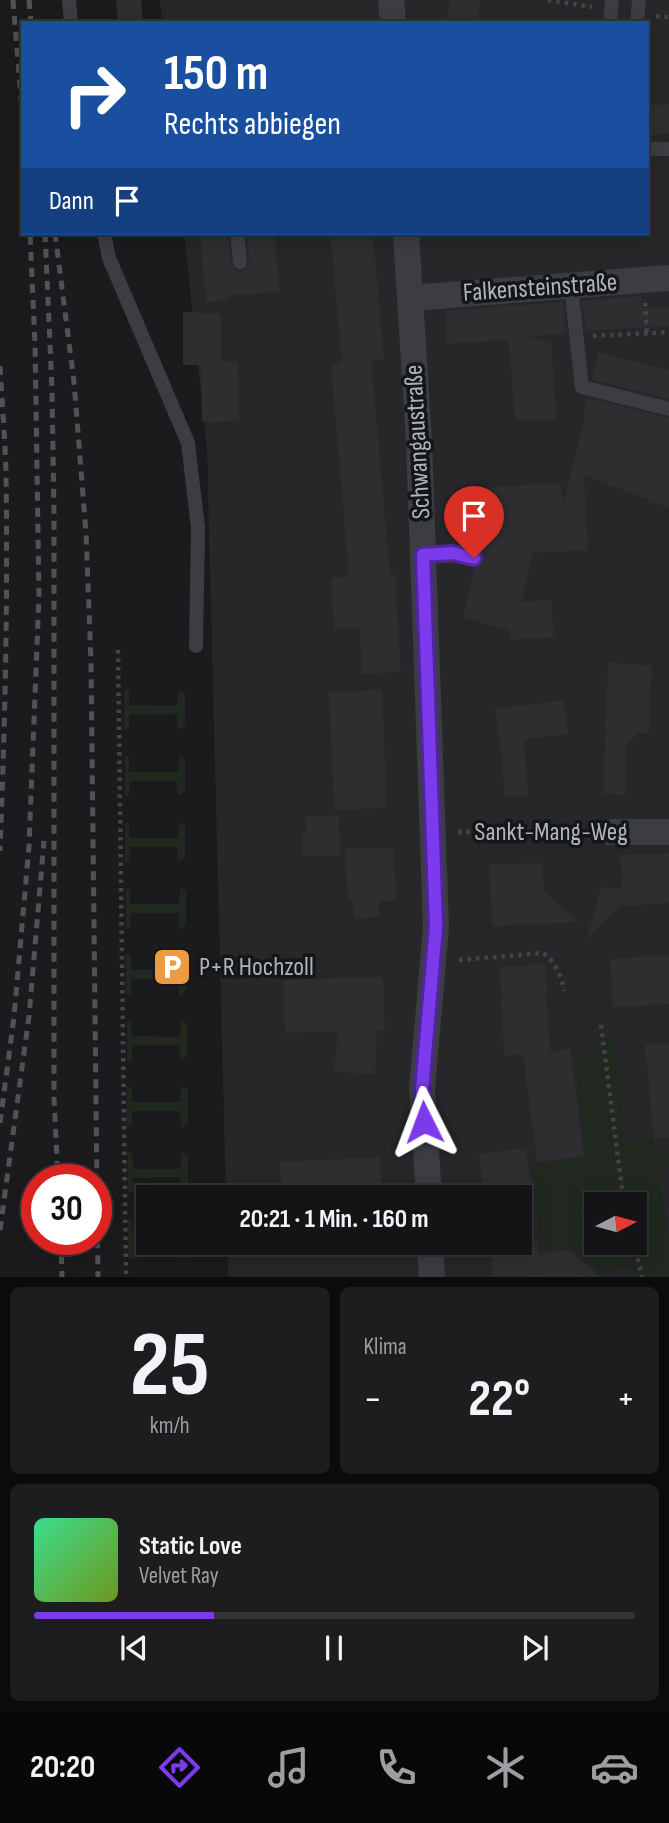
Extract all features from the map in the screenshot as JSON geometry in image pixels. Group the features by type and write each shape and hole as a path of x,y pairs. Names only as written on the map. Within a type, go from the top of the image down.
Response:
{"street":[{"path":"391,0 393,21"},
{"name":"Schwangaustraße","path":"406,235 419,441 436,927 422,1089 428,1185"},
{"name":"Falkensteinstraße","path":"411,298 669,278"},
{"name":"Sankt-Mang-Weg","path":"610,832 669,832"},
{"path":"431,1255 432,1277"}],"lane":[{"path":"69,0 71,21"},
{"path":"610,21 612,0"},
{"path":"637,21 639,0"},
{"path":"649,149 669,149"},
{"path":"104,235 109,258 188,443 198,528 196,646"},
{"path":"237,235 240,262"},
{"path":"571,286 582,387 669,410"},
{"path":"423,555 452,553 474,558"}],"path":[{"path":"577,337 669,332"},
{"path":"118,650 126,1275 133,1272"},
{"path":"118,676 128,675"},
{"path":"119,743 128,743"},
{"path":"120,808 129,808"},
{"name":"Sankt-Mang-Weg","path":"432,833 600,828 610,832"},
{"path":"121,875 130,875"},
{"path":"121,941 130,941"},
{"path":"434,962 543,953 550,957 564,991"},
{"path":"122,1007 131,1007"},
{"path":"601,1025 622,1192"},
{"path":"123,1073 131,1073"},
{"path":"124,1139 131,1139"},
{"path":"125,1204 132,1205"},
{"path":"637,1255 642,1277"}],"shaded area":[{"path":"160,0 669,0 669,1277 228,1277 227,1255 532,1255 532,1185 226,1185 207,450 184,235 649,235 649,21 162,21"},
{"path":"124,689 129,690 129,705 177,706 178,689 185,693 185,725 178,730 177,714 129,715 129,729 124,730"},
{"path":"125,755 129,757 129,772 178,772 179,756 185,759 185,792 178,796 177,781 130,781 129,796 125,796"},
{"path":"125,822 129,823 129,838 178,838 179,822 185,825 185,858 178,863 177,847 130,847 129,862 125,862"},
{"path":"126,888 130,889 130,904 179,904 180,888 186,891 186,924 179,929 178,913 131,913 130,928 126,929"},
{"path":"126,954 131,955 131,970 179,970 180,954 186,958 186,990 179,995 179,979 131,979 131,994 126,995"},
{"path":"127,1020 131,1021 132,1036 180,1037 181,1020 187,1024 187,1056 180,1061 179,1045 132,1045 132,1060 127,1061"},
{"path":"614,1035 626,1140 653,1138 656,1154 669,1153 669,1166 659,1168 669,1245 669,1277 634,1277 632,1268 600,1272 570,1248 542,1251 531,1165 586,1159 575,1063"},
{"path":"127,1086 132,1087 132,1102 180,1102 181,1086 188,1089 188,1122 181,1127 180,1111 132,1111 132,1126 127,1127"},
{"path":"128,1152 132,1153 133,1169 181,1169 181,1152 188,1156 188,1185 180,1185 180,1177 133,1178 133,1192 128,1193"},
{"path":"128,1218 133,1220 136,1244 133,1244 133,1258 128,1259"}],"building":[{"path":"116,0 141,0 143,21 118,21"},
{"path":"450,0 481,0 477,21 445,21"},
{"path":"669,104 669,133 649,135 649,106"},
{"path":"200,235 228,235 231,264 240,272 249,265 247,235 275,235 279,292 230,295 230,300 206,302"},
{"path":"330,235 373,235 384,360 371,361 390,575 395,574 401,672 362,674 360,628 334,629 331,578 349,577 331,364 342,363"},
{"path":"641,296 642,308 669,307 669,326 586,331 582,301"},
{"path":"563,302 566,333 529,337 551,342 557,419 515,421 509,340 447,344 445,311"},
{"path":"183,312 221,314 221,362 238,363 239,421 202,422 201,365 183,365"},
{"path":"598,353 669,370 669,399 592,380"},
{"path":"587,398 669,418 669,508 584,475 588,550 532,553 522,602 551,600 554,637 511,640 510,630 463,618 475,567 481,565 483,559 481,551 476,549 474,488 561,483 563,506 585,417"},
{"path":"608,662 652,666 649,733 637,733 627,744 625,795 603,794"},
{"path":"382,690 387,808 334,810 329,692"},
{"path":"564,700 568,734 524,739 528,795 505,797 495,709"},
{"path":"339,816 340,855 302,856 302,835 306,831 306,817"},
{"path":"394,848 396,901 379,901 379,917 354,918 353,901 348,901 345,849"},
{"path":"669,853 669,903 623,906 623,902 587,939 601,887 622,889 620,855"},
{"path":"542,863 544,891 579,922 492,926 489,865"},
{"path":"669,955 669,1004 613,1007 610,959"},
{"path":"545,964 550,1052 570,1048 584,1156 537,1162 523,1054 504,1056 500,967"},
{"path":"383,977 385,1030 377,1030 375,1075 334,1071 338,1031 285,1033 283,980"},
{"path":"669,1043 669,1138 654,1139 645,1045"},
{"path":"526,1148 531,1185 483,1185 479,1154"},
{"path":"380,1157 381,1185 281,1185 280,1162"},
{"path":"532,1242 538,1242 539,1255 568,1250 601,1277 493,1277 490,1255 532,1255"}],"railway":[{"path":"13,0 21,98"},
{"path":"29,0 31,21"},
{"path":"0,1123 14,1017 29,846 39,595 35,344 30,235"},
{"path":"45,235 54,514 54,1097 57,1164"},
{"path":"55,235 74,382 86,533 91,661 98,1277"},
{"path":"0,366 6,473 7,568 0,851"},
{"path":"0,1230 29,1016 44,841"},
{"path":"61,1255 62,1277"}],"place":[{"name":"P+R Hochzoll","path":"172,967"}],"route":[{"path":"424,1122 422,1089 436,927 423,555 452,553 474,558"}]}
